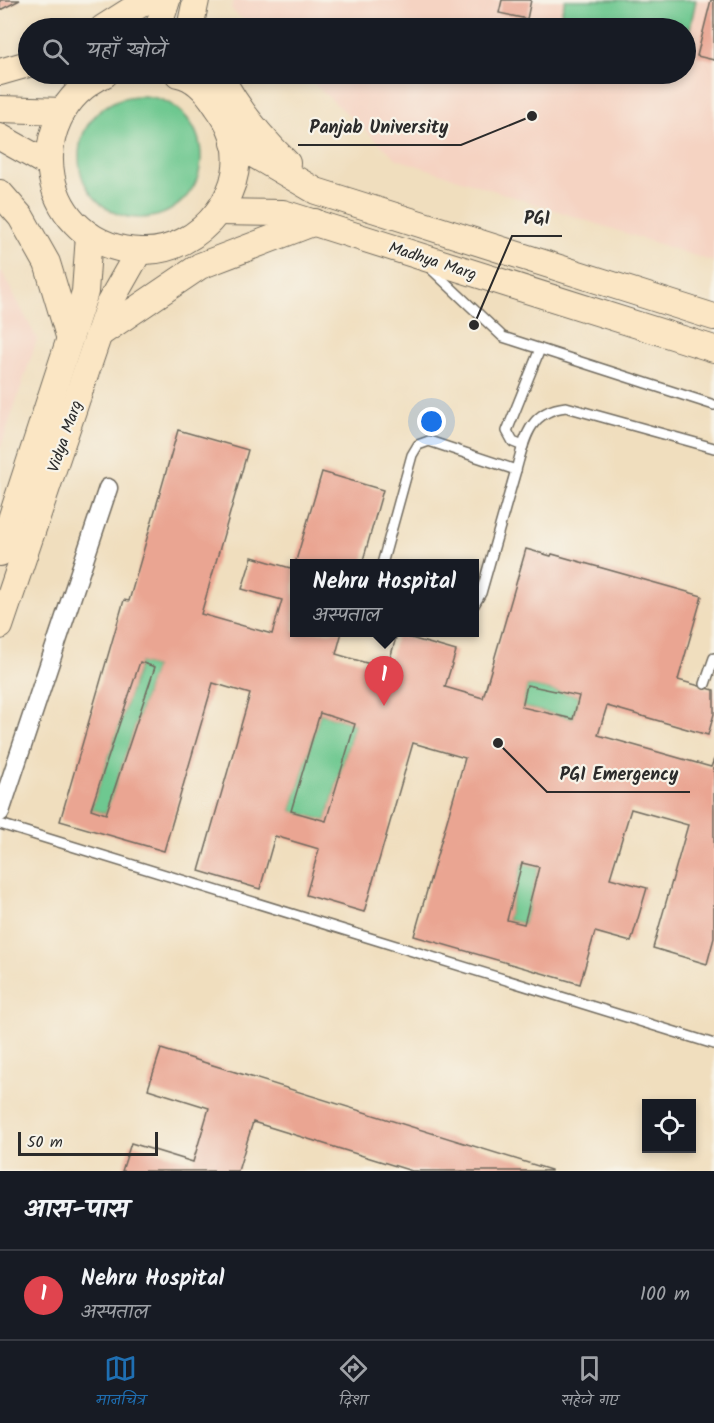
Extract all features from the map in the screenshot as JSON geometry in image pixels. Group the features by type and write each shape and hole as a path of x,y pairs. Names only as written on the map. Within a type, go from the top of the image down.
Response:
{"main road":[{"path":"119,18 147,0"},
{"path":"161,18 167,0"},
{"path":"0,72 18,67"},
{"path":"87,84 63,111 55,126 50,165 60,202 76,225 89,235 108,245 140,251 179,243 194,236 218,212 229,191 235,165 231,128 209,93 198,84"},
{"path":"224,84 265,142 316,191"},
{"path":"0,109 63,111"},
{"path":"0,138 50,165"},
{"name":"Madhya Marg","path":"234,143 316,191 714,317"},
{"path":"0,193 21,217 47,263 69,336"},
{"name":"Madhya Marg","path":"218,212 283,213 714,349"},
{"path":"98,335 200,266 315,222"},
{"name":"Vidya Marg","path":"0,553 85,292 89,235"},
{"name":"Vidya Marg","path":"0,626 109,304 140,251"}],"street":[{"path":"0,812 108,488"}],"lane":[{"path":"415,255 503,337 714,405"},
{"path":"523,446 513,442 507,431 540,349"},
{"path":"479,598 529,428 551,409 566,407 714,448"},
{"path":"383,559 412,455 418,445 429,441 516,470"},
{"path":"705,684 714,658"},
{"path":"0,824 714,1044"}],"shaded area":[{"path":"234,0 714,0 714,262 397,159 314,84 696,84 696,18 241,18 231,9"},
{"path":"0,268 37,339 0,450"}],"green space":[{"path":"565,0 696,0 692,18 576,18 561,14"},
{"path":"140,96 163,100 183,114 197,134 201,157 197,180 183,200 163,214 140,218 117,214 97,200 83,180 79,157 83,134 97,114 117,100"},
{"path":"140,662 155,667 106,814 91,809"},
{"path":"527,685 579,696 573,719 522,707"},
{"path":"320,713 355,724 326,821 291,811"},
{"path":"522,863 539,867 524,924 507,920"}],"building":[{"path":"0,0 20,0 0,10"},
{"path":"502,0 531,0 527,18 499,13"},
{"path":"711,0 714,0 714,60 697,56"},
{"path":"178,430 248,450 201,614 272,634 282,600 242,589 252,557 290,568 290,637 341,637 336,654 387,669 396,637 407,637 456,651 445,687 483,698 526,549 551,556 552,554 702,596 678,680 714,690 714,714 708,735 607,706 598,735 711,767 714,759 714,938 707,964 653,948 688,825 631,809 610,878 647,888 631,942 595,932 580,984 414,936 465,758 413,743 364,912 306,895 319,849 275,836 260,889 199,871 250,694 213,683 164,851 60,821 124,600 129,601","holes":["140,662 155,667 106,814 91,809","527,685 579,696 573,719 522,707","320,713 355,724 326,821 291,811","522,863 539,867 524,924 507,920"]},
{"path":"322,472 383,490 363,559 296,559"},
{"path":"161,1049 551,1171 412,1171 253,1122 238,1171 122,1171 131,1143 193,1162 209,1108 148,1089"}],"place":[{"name":"Panjab University","path":"532,116"},
{"name":"PGI","path":"474,325"},
{"name":"Nehru Hospital","path":"384,706"},
{"name":"PGI Emergency","path":"498,743"}]}
